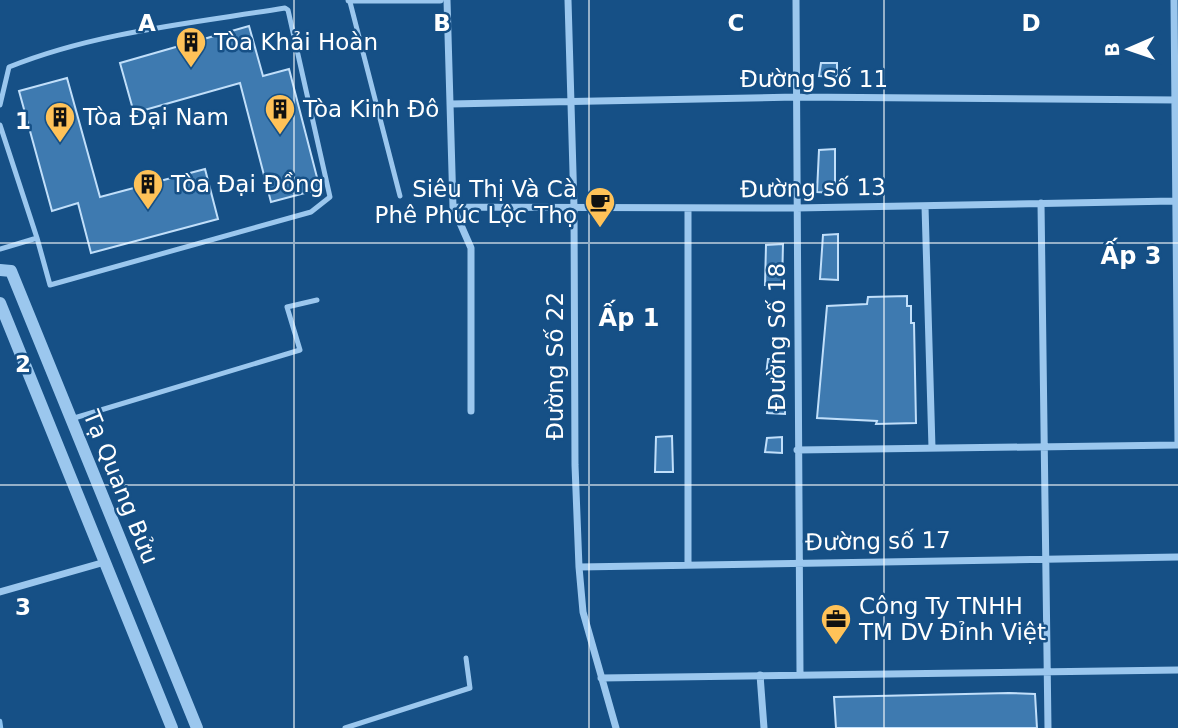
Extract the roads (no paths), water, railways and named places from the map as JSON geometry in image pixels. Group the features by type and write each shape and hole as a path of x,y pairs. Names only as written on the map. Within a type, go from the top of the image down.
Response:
{"street":[{"path":"350,1 440,0"},
{"path":"447,0 453,207 471,248 471,411"},
{"name":"Đường Số 22","path":"568,0 579,566 583,612 616,728"},
{"name":"Đường Số 18","path":"796,0 800,673"},
{"path":"797,450 1178,445 1174,0"},
{"name":"Đường Số 11","path":"451,104 796,97 1176,100"},
{"name":"Đường số 13","path":"453,207 796,208 1174,201"},
{"path":"1041,204 1048,728"},
{"path":"925,206 932,448"},
{"path":"688,208 688,563"},
{"name":"Tạ Quang Bửu","path":"0,270 11,271 197,728"},
{"name":"Tạ Quang Bửu","path":"0,303 172,728"},
{"name":"Đường số 17","path":"579,566 1178,557"},
{"path":"0,592 105,562"},
{"path":"132,630 153,621"},
{"path":"601,678 800,673 1178,670"},
{"path":"760,675 764,728"}],"lane":[{"path":"350,1 400,196"},
{"path":"0,105 9,67 27,59 105,37 288,10 330,197 326,204 311,212 50,285 0,125"},
{"path":"0,249 37,238"},
{"path":"71,419 300,350 287,307 317,300"},
{"path":"345,728 470,688 466,658"}],"waterway":[{"path":"0,721 1,728"}],"place":[{"name":"Tòa Khải Hoàn","path":"191,69"},
{"name":"Tòa Kinh Đô","path":"280,136"},
{"name":"Tòa Đại Nam","path":"60,144"},
{"name":"Tòa Đại Đồng","path":"148,211"},
{"name":"Siêu Thị Và Cà Phê Phúc Lộc Thọ","path":"600,229"},
{"name":"Công Ty TNHH TM DV Đỉnh Việt","path":"836,646"}],"district":[{"name":"Ấp 3","path":"1131,256"},
{"name":"Ấp 1","path":"629,318"}]}
